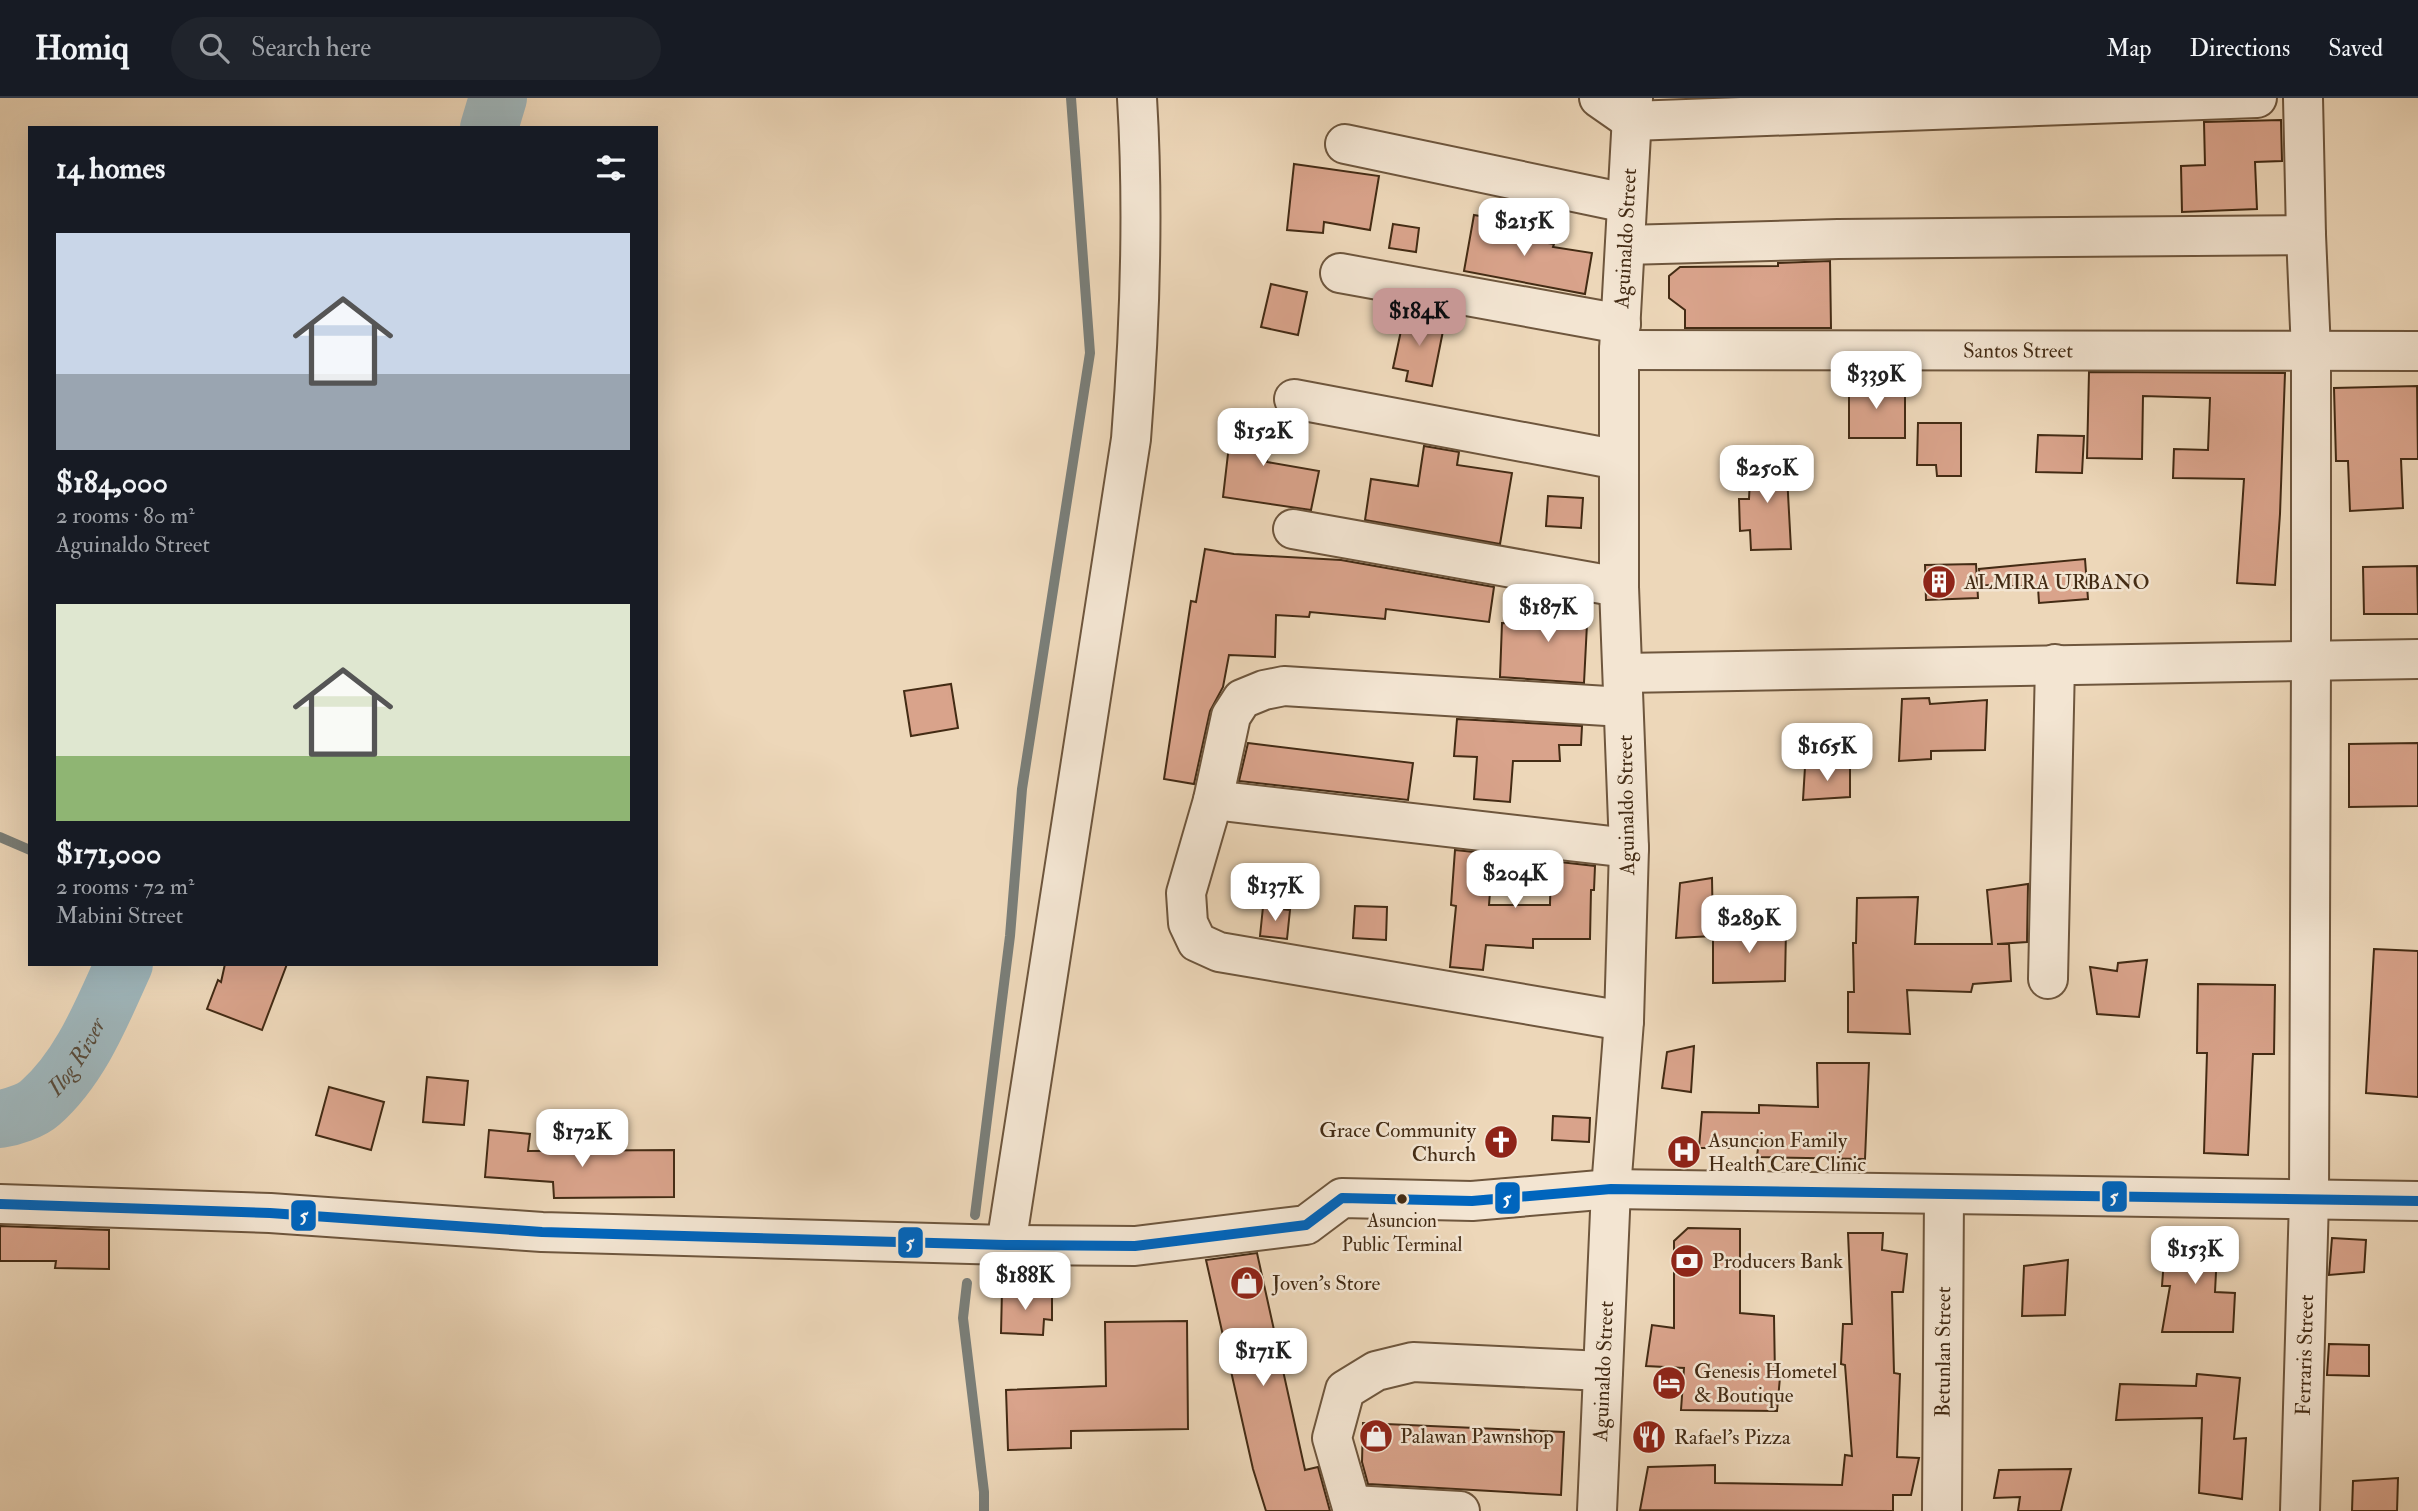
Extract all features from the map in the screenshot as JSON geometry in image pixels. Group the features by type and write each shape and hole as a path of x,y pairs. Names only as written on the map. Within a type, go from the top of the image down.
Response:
{"street":[{"path":"1006,1245 1131,439 1139,334 1137,98"},
{"path":"1599,98 1632,109 2258,98"},
{"name":"Ferraris Street","path":"2300,1511 2309,1200 2311,659 2311,351 2303,98"},
{"name":"Aguinaldo Street","path":"1597,1511 1611,1188 1624,1021 1629,848 1619,587 1619,460 1620,337 1632,109"},
{"path":"1345,144 1626,203"},
{"path":"1625,245 1943,237 2306,234"},
{"name":"Santos Street","path":"1340,273 1620,337 2418,351"},
{"path":"1294,399 1619,460"},
{"path":"1293,529 1619,587"},
{"path":"1624,1021 1231,955 1197,942 1188,923 1186,893 1213,800 1231,716 1242,699 1264,690 1284,687 1623,690 2055,664 2418,659"},
{"path":"2049,979 2055,664"},
{"path":"1213,800 1629,848"},
{"path":"0,1204 270,1213 542,1232 1135,1246 1306,1225 1342,1198 1472,1201 1611,1188 2418,1201"},
{"name":"Betunlan Street","path":"1942,1511 1944,1194"},
{"path":"1460,1511 1352,1508 1332,1438 1345,1390 1376,1371 1413,1362 1603,1371"}],"building":[{"path":"2281,120 2282,161 2255,162 2257,209 2182,212 2181,166 2205,165 2204,122"},
{"path":"1294,164 1379,176 1370,230 1324,222 1323,233 1287,230"},
{"path":"1474,215 1515,222 1512,237 1592,253 1585,294 1464,271"},
{"path":"1393,224 1419,228 1416,252 1389,248"},
{"path":"1830,261 1831,328 1685,328 1685,310 1669,298 1669,276 1680,267 1778,266 1778,263"},
{"path":"1271,284 1307,292 1298,335 1261,327"},
{"path":"1405,312 1445,321 1432,386 1406,381 1408,371 1393,368"},
{"path":"2089,372 2285,373 2275,585 2237,583 2244,479 2173,478 2174,449 2208,450 2210,398 2143,396 2142,459 2087,458"},
{"path":"1849,379 1878,380 1878,390 1905,390 1905,438 1849,438"},
{"path":"2417,386 2418,459 2401,459 2403,508 2350,511 2348,461 2336,461 2334,388"},
{"path":"1233,411 1272,416 1267,462 1319,471 1311,510 1223,497"},
{"path":"1918,423 1961,423 1961,476 1937,476 1936,465 1917,465"},
{"path":"2038,435 2084,436 2082,473 2036,472"},
{"path":"1424,446 1459,452 1457,465 1512,473 1500,544 1365,520 1371,479 1418,486"},
{"path":"1786,457 1791,549 1751,550 1750,530 1740,531 1739,499 1749,499 1751,458"},
{"path":"1548,496 1583,498 1581,528 1546,526"},
{"path":"1205,549 1234,554 1341,560 1494,587 1489,622 1386,609 1385,619 1310,612 1309,617 1276,615 1275,657 1229,655 1223,687 1210,711 1194,784 1164,779 1191,601 1196,602"},
{"path":"2085,559 2088,599 2039,603 2038,587 1980,585 1979,569"},
{"path":"1976,564 1978,598 1926,600 1925,565"},
{"path":"2417,566 2418,614 2364,614 2363,567"},
{"path":"1543,596 1588,604 1584,683 1500,677 1502,623 1542,624"},
{"path":"951,684 958,728 911,736 904,691"},
{"path":"1929,698 1930,704 1987,700 1985,750 1931,751 1931,759 1899,761 1902,699"},
{"path":"1457,719 1582,726 1581,745 1559,745 1560,761 1513,761 1510,802 1474,799 1477,757 1454,756"},
{"path":"1248,743 1413,763 1408,800 1239,781"},
{"path":"2418,743 2418,806 2349,807 2349,744"},
{"path":"1805,767 1850,767 1850,797 1803,800"},
{"path":"1455,850 1493,854 1489,905 1550,905 1551,861 1595,866 1594,890 1591,890 1590,939 1533,939 1533,948 1486,945 1483,970 1450,967 1456,906 1451,905"},
{"path":"1712,878 1713,936 1676,938 1680,883"},
{"path":"2028,884 2027,942 1997,944 2009,944 2011,981 1973,984 1971,992 1907,990 1910,1034 1848,1032 1848,992 1854,992 1853,943 1856,943 1857,898 1918,897 1915,944 1992,944 1987,890"},
{"path":"1355,906 1387,907 1386,940 1353,938"},
{"path":"1263,907 1290,910 1287,939 1260,936"},
{"path":"1713,929 1786,929 1785,981 1713,983"},
{"path":"2374,949 2418,951 2418,1097 2366,1093"},
{"path":"2147,960 2139,1017 2097,1014 2090,967 2117,971 2118,963"},
{"path":"225,966 286,966 262,1030 207,1009 218,980 221,982"},
{"path":"2198,984 2275,985 2274,1054 2253,1054 2248,1155 2204,1153 2207,1053 2197,1053"},
{"path":"1694,1046 1691,1092 1662,1088 1667,1052"},
{"path":"1817,1063 1869,1063 1865,1159 1757,1157 1758,1148 1699,1148 1702,1112 1759,1113 1759,1105 1818,1107"},
{"path":"427,1077 468,1081 464,1125 423,1122"},
{"path":"329,1087 384,1102 371,1150 316,1135"},
{"path":"1553,1116 1590,1118 1589,1142 1552,1140"},
{"path":"489,1130 530,1134 528,1151 674,1150 674,1197 554,1198 553,1182 485,1177"},
{"path":"0,1226 109,1230 109,1269 55,1268 56,1261 0,1261"},
{"path":"1688,1228 1740,1229 1740,1313 1774,1316 1775,1377 1780,1377 1777,1411 1681,1410 1684,1368 1646,1366 1652,1325 1674,1328 1674,1241"},
{"path":"2166,1232 2218,1233 2215,1292 2235,1293 2233,1332 2162,1332 2170,1286 2162,1286"},
{"path":"1848,1233 1883,1233 1882,1250 1907,1254 1903,1292 1892,1292 1894,1373 1900,1374 1897,1457 1919,1458 1911,1495 1893,1495 1893,1511 1640,1510 1648,1467 1715,1465 1715,1483 1842,1485 1845,1455 1852,1456 1845,1365 1841,1364 1843,1324 1852,1324"},
{"path":"2332,1238 2366,1240 2364,1272 2329,1275"},
{"path":"1257,1253 1305,1470 1318,1467 1330,1511 1266,1511 1253,1469 1206,1260"},
{"path":"2068,1260 2065,1315 2022,1316 2024,1266"},
{"path":"1002,1290 1052,1292 1052,1320 1044,1319 1043,1335 1001,1333"},
{"path":"1187,1321 1188,1429 1071,1431 1071,1448 1008,1450 1006,1390 1106,1386 1105,1322"},
{"path":"2329,1344 2369,1345 2369,1376 2327,1375"},
{"path":"2197,1374 2240,1378 2234,1439 2246,1438 2242,1499 2199,1493 2202,1418 2116,1420 2120,1384 2196,1386"},
{"path":"1363,1423 1564,1432 1561,1495 1368,1484 1362,1462"},
{"path":"2071,1469 2061,1511 2018,1511 2020,1497 1994,1498 1999,1470"},
{"path":"2398,1478 2397,1511 2352,1511 2353,1481"}],"waterway":[{"name":"Ilog River","path":"490,126 498,98"},
{"path":"975,1215 1010,936 1022,789 1090,353 1071,98"},
{"path":"0,837 28,849"},
{"name":"Ilog River","path":"0,1119 36,1106 67,1073 99,1020 123,966"},
{"path":"967,1283 963,1318 984,1511"}],"transit line":[{"name":"5","path":"0,1204 270,1213 542,1232 1135,1246 1306,1225 1342,1198 1472,1201 1611,1189 2418,1201"}],"place":[{"name":"ALMIRA URBANO","path":"1939,582"},
{"name":"Grace Community Church","path":"1501,1142"},
{"name":"Asuncion Family Health Care Clinic","path":"1684,1152"},
{"name":"Asuncion Public Terminal","path":"1402,1199"},
{"name":"Producers Bank","path":"1687,1261"},
{"name":"Joven's Store","path":"1247,1283"},
{"name":"Genesis Hometel & Boutique","path":"1669,1383"},
{"name":"Palawan Pawnshop","path":"1376,1436"},
{"name":"Rafael's Pizza","path":"1649,1437"}]}
